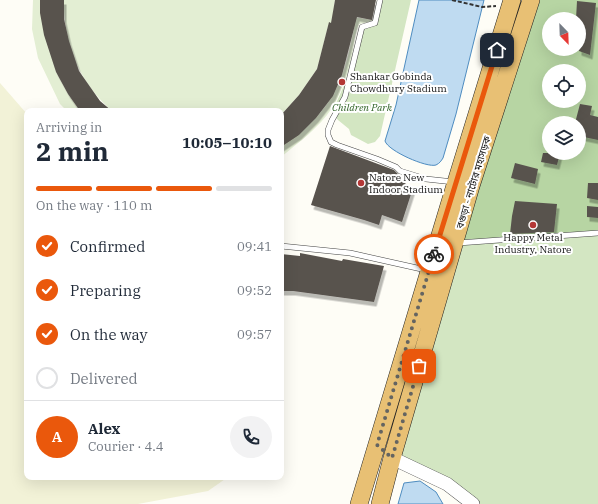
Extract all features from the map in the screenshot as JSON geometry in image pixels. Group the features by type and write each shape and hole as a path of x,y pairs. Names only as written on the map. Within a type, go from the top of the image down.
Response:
{"highway":[{"name":"বগুড়া - নাটোর মহাসড়ক","path":"380,504 392,458 455,244 463,184 512,0"},
{"name":"বগুড়া - নাটোর মহাসড়ক","path":"359,504 429,271 531,0"},
{"path":"377,445 392,458"}],"street":[{"path":"392,458 447,484 473,504"}],"lane":[{"path":"380,0 375,23 362,27 345,97 328,130 328,135 331,142 377,159 396,167 400,171 426,179 463,184"},
{"path":"455,244 598,233"},
{"path":"284,246 350,253 429,271"}],"path":[{"path":"452,0 482,7"}],"green space":[{"path":"33,0 40,0 56,72 78,108 64,108 60,104 38,58 32,29"},
{"path":"64,0 335,0 333,14 374,20 377,0 379,0 375,21 359,24 350,66 340,93 332,108 315,128 284,155 284,145 298,135 323,110 332,96 345,66 354,28 329,23 317,69 299,95 284,112 284,108 109,108 90,88 75,61 66,32"},
{"name":"Children Park","path":"380,0 411,0 380,136 375,142 368,144 351,135 349,129 334,115 333,110 350,72 361,30 374,25"},
{"path":"531,0 598,0 598,233 455,244"},
{"path":"0,83 24,111 24,480 224,480 208,491 138,504 0,504"},
{"path":"598,233 598,504 471,504 392,458 455,244"}],"water":[{"path":"419,0 484,0 456,114 443,158 436,165 425,164 408,158 393,149 385,141 396,105"},
{"path":"420,481 436,492 443,504 398,504 404,483"}],"building":[{"path":"40,0 64,0 64,19 69,41 79,71 100,101 108,108 78,108 56,72 44,35 40,13"},
{"path":"335,0 376,0 372,20 357,17 342,75 333,96 316,118 299,135 284,145 284,112 299,95 317,69 329,22 331,23"},
{"path":"577,1 596,3 590,55 586,54 586,12 576,12"},
{"path":"586,105 592,106 590,115 598,117 598,140 586,137 586,116 577,116 579,108 586,108"},
{"name":"Natore New Indoor Stadium","path":"330,146 394,170 398,174 396,178 413,188 402,222 382,215 379,225 311,205"},
{"path":"542,158 542,160 558,160 557,165 541,162"},
{"path":"515,163 538,169 535,184 511,178"},
{"path":"588,183 598,183 598,200 587,198"},
{"name":"Happy Metal Industry, Natore","path":"515,201 557,204 554,232 510,234"},
{"path":"587,206 598,207 598,218 587,217"},
{"path":"300,253 342,261 343,259 384,266 374,302 284,291 284,254 300,256"}],"way so far":[{"path":"419,366 392,458 377,445 434,254"}],"place":[{"name":"Shankar Gobinda Chowdhury Stadium","path":"342,82"},
{"name":"Natore New Indoor Stadium","path":"361,183"},
{"name":"Happy Metal Industry, Natore","path":"533,225"}],"route":[{"path":"434,254 497,50"}]}
